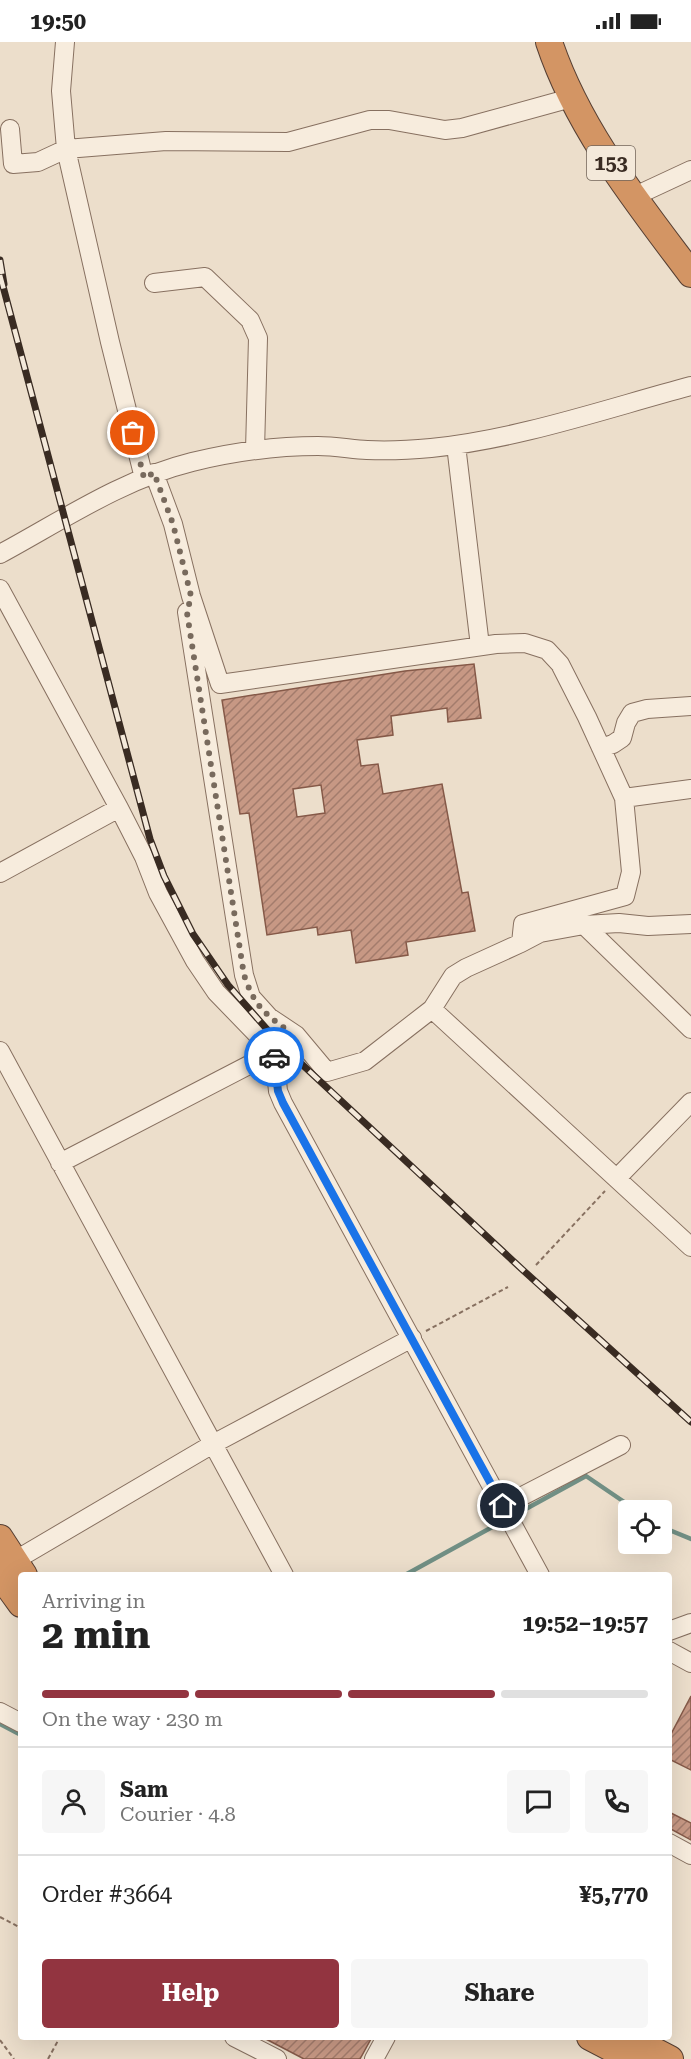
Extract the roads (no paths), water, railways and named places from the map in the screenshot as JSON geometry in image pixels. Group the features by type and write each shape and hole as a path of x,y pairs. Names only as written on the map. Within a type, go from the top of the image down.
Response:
{"highway":[{"name":"153","path":"549,42 571,98 633,197 691,274"},
{"path":"0,1538 18,1595"},
{"path":"596,2040 632,2059"},
{"path":"634,2040 670,2059"}],"street":[{"path":"65,42 61,92 66,149 110,342 149,476 173,524 191,596 220,684 480,646 525,643 547,650 560,664 624,798 631,872 625,896 523,924 521,943"},
{"path":"10,129 13,164 38,162 66,149 166,141 288,142 370,120 389,120 445,129 462,128 571,98"},
{"path":"633,197 691,170"},
{"path":"154,283 206,277 250,320 258,338 255,450"},
{"path":"0,554 106,496 149,476 190,462 255,450 318,446 401,451 497,439 691,386"},
{"path":"456,444 480,646"},
{"path":"0,589 119,808 144,857 158,893 195,961 216,992 273,1052 278,1091 283,1103 538,1572"},
{"path":"191,596 187,613 244,975 251,997 269,1017 296,1035 327,1072 365,1061 432,1009 453,976 540,933 619,923 648,926 691,924"},
{"path":"601,748 622,738 626,723 632,713 647,709 691,706"},
{"path":"624,798 691,789"},
{"path":"0,873 119,808"},
{"path":"584,926 691,1029"},
{"path":"432,1009 691,1247"},
{"path":"60,1163 273,1052 287,1030"},
{"path":"1,1055 283,1572"},
{"path":"617,1178 691,1102"},
{"path":"9,1569 213,1444 412,1338"},
{"path":"507,1515 621,1445"},
{"path":"672,1630 691,1623"},
{"path":"672,1653 691,1663"},
{"path":"0,1712 18,1721"},
{"path":"672,1845 691,1855"},
{"path":"240,2040 277,2059"},
{"path":"374,2059 384,2040"}],"waterway":[{"path":"513,1516 586,1476 621,1500"},
{"path":"410,1572 505,1520"},
{"path":"672,1531 691,1539"},
{"path":"0,1724 18,1733"}],"railway":[{"path":"0,260 4,284"},
{"path":"0,275 150,839 164,876 193,934 228,985 279,1043 525,1272 691,1422"}]}
